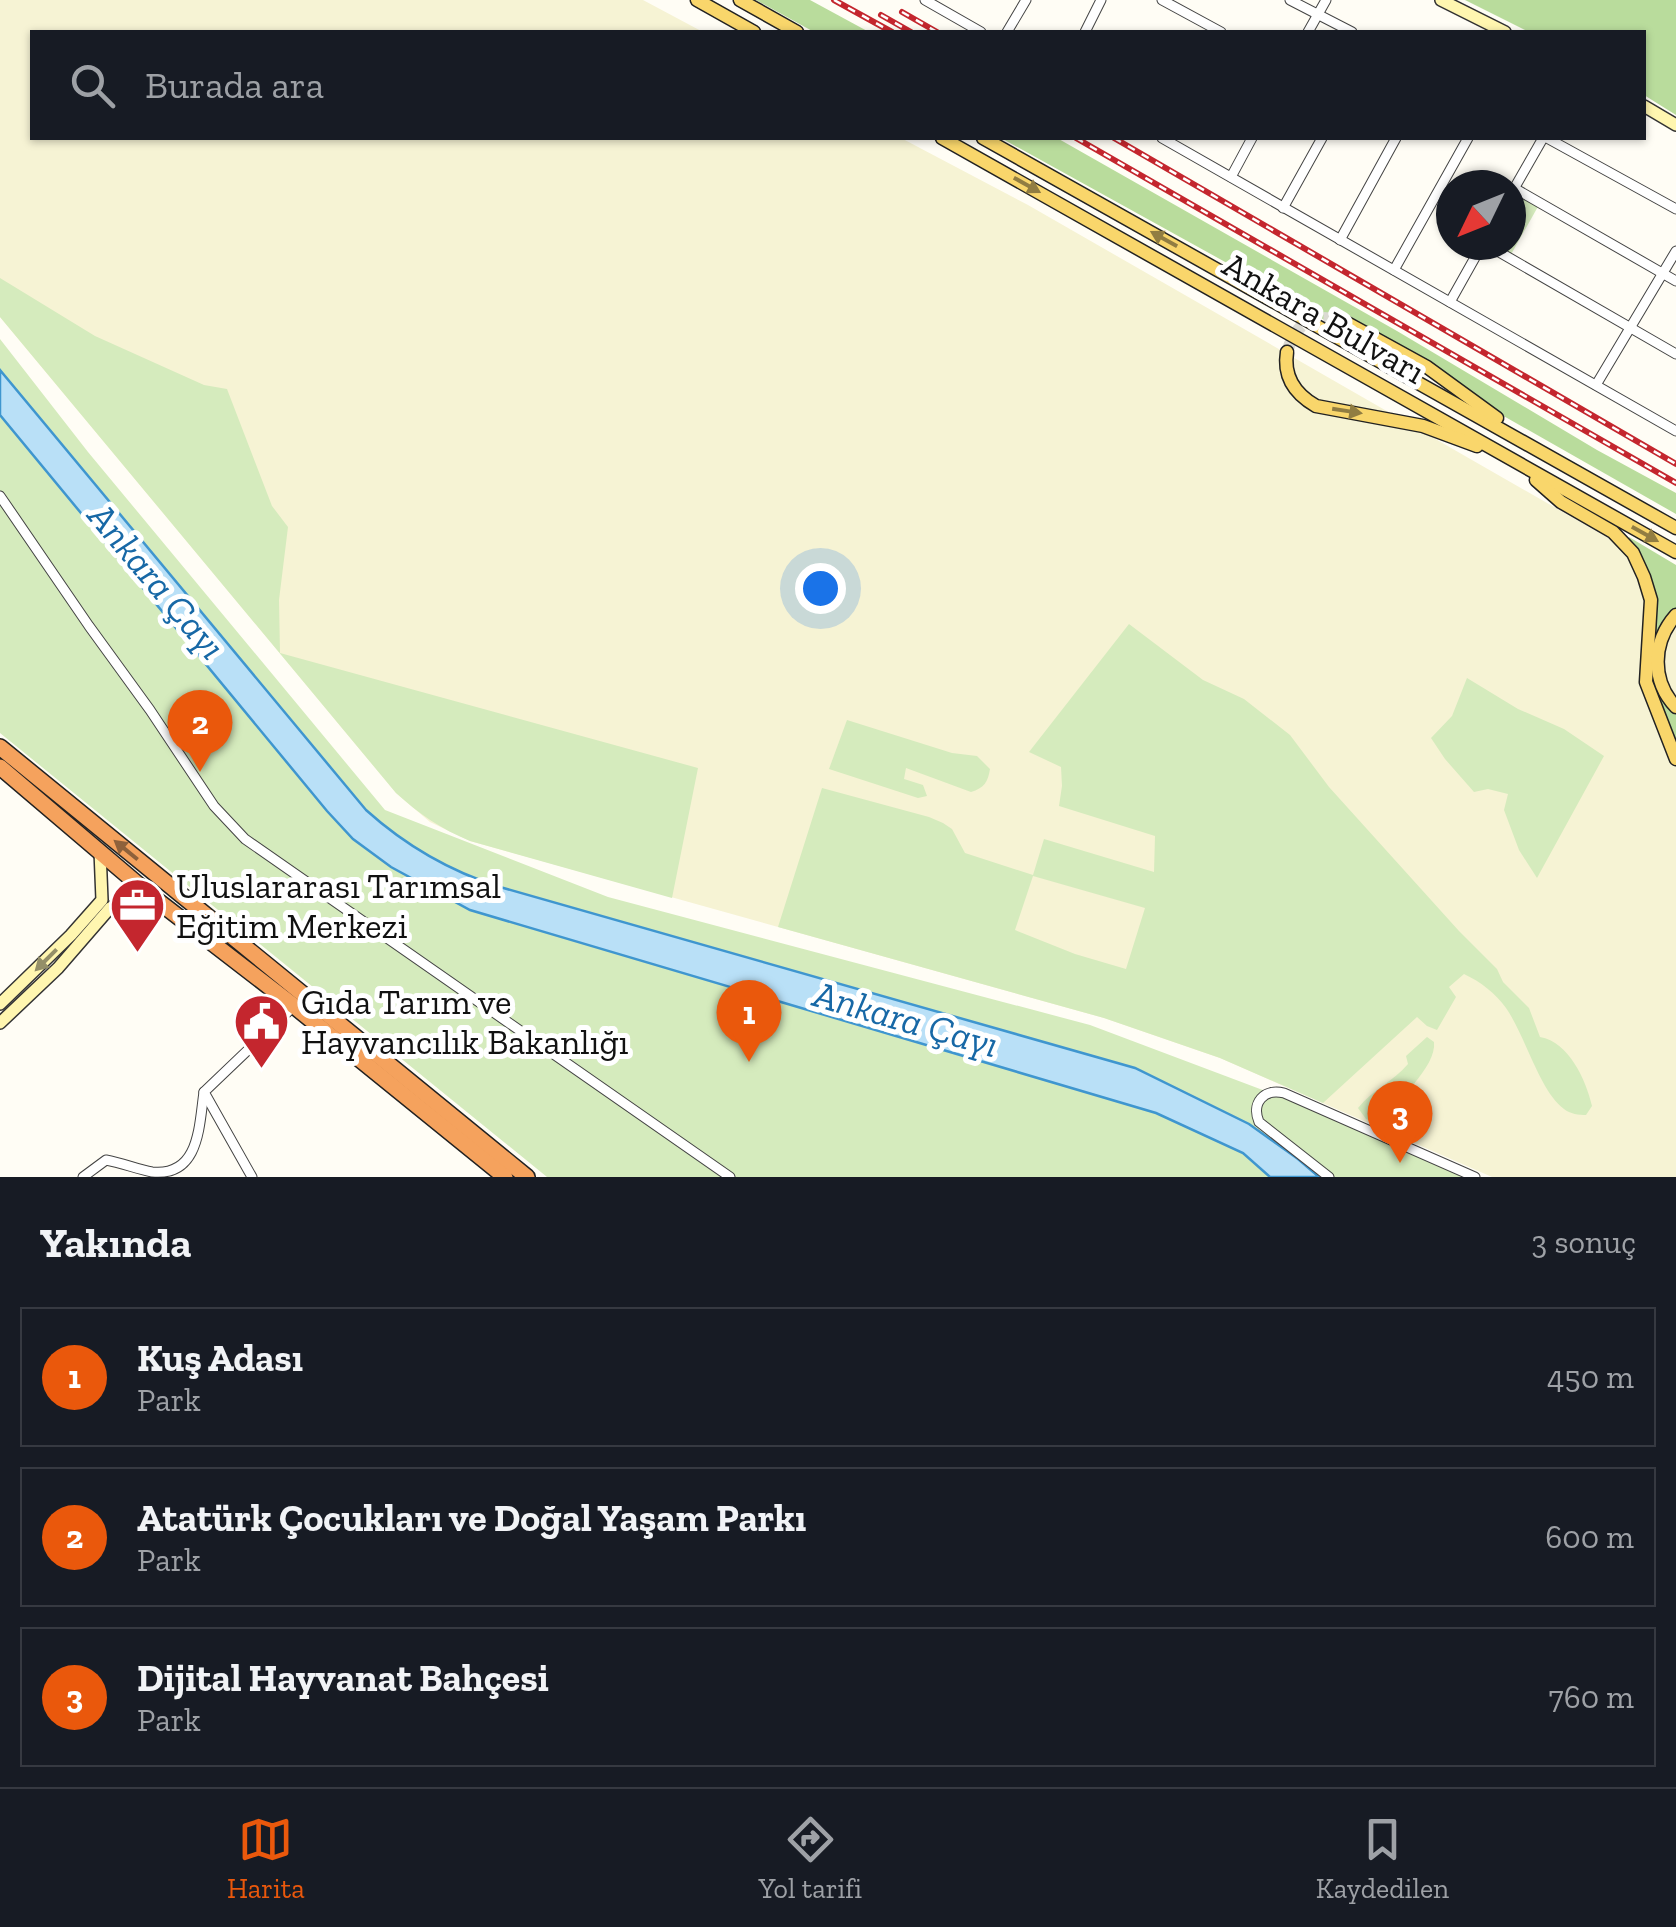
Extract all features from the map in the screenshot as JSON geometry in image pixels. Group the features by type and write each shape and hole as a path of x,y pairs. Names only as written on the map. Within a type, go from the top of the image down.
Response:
{"highway":[{"path":"0,747 527,1177"},
{"path":"0,767 154,898 505,1177"}],"main road":[{"path":"698,0 750,30"},
{"path":"740,0 793,30"},
{"path":"1441,0 1501,30"},
{"path":"1646,107 1676,125"},
{"name":"Ankara Bulvarı","path":"946,140 1676,552"},
{"name":"Ankara Bulvarı","path":"988,140 1676,525"},
{"path":"1347,324 1427,367 1590,479"},
{"path":"1287,352 1286,367 1292,386 1316,406 1423,426 1512,459 1561,502 1613,532 1633,553 1644,576 1650,600 1646,682 1676,759"},
{"path":"1676,615 1659,645 1658,673 1666,696 1676,708"},
{"path":"0,1023 58,968 106,904 100,850"},
{"path":"0,1004 106,904 154,898"}],"street":[{"path":"925,0 978,30"},
{"path":"943,10 950,0"},
{"path":"1008,30 1026,0"},
{"path":"1088,30 1102,0"},
{"path":"1162,0 1217,30"},
{"path":"1290,0 1348,30"},
{"path":"1309,30 1326,0"},
{"path":"1165,140 1676,431"},
{"path":"1230,178 1251,140"},
{"path":"1283,208 1321,140"},
{"path":"1340,240 1395,140"},
{"path":"1394,270 1467,140"},
{"path":"1526,170 1544,140"},
{"path":"1549,140 1676,209"},
{"path":"1526,198 1676,281"},
{"path":"1596,385 1676,251"},
{"path":"1450,302 1475,260"},
{"path":"1510,260 1676,354"},
{"path":"0,496 214,806 245,839 730,1177"},
{"path":"83,1177 106,1160 162,1173 188,1163 196,1142 204,1092 294,1006"},
{"path":"204,1092 252,1177"},
{"path":"1329,1177 1262,1126 1256,1109 1264,1094 1284,1093 1475,1177"}],"shaded area":[{"path":"0,0 643,0 699,30 30,30 30,140 905,140 1028,205 1676,577 1676,1177 1492,1177 1220,1058 1104,1018 470,841 430,822 396,793 0,317"}],"green space":[{"path":"756,0 810,0 865,30 810,30"},
{"path":"1465,0 1676,0 1676,115 1646,96 1646,30 1525,30"},
{"path":"1005,140 1061,140 1676,493 1676,514 1493,410 1436,366 1347,319 1344,332"},
{"path":"1526,195 1540,203 1526,228"},
{"path":"0,278 95,336 204,385 227,389 272,506 288,527 279,600 280,653 698,768 672,898 470,841 431,820 396,793 0,317"},
{"path":"0,339 88,452 385,810 608,897 1090,1025 1374,1132 1477,1177 547,1177 0,733"},
{"path":"1629,537 1676,565 1676,609 1657,688 1676,714 1676,745 1650,682 1653,595 1649,572"},
{"path":"1129,624 1203,680 1244,699 1290,735 1329,787 1497,969 1503,982 1529,1008 1540,1037 1568,1054 1581,1074 1592,1106 1586,1115 1578,1114 1566,1111 1555,1101 1506,1008 1487,988 1464,974 1449,987 1456,997 1437,1030 1417,1017 1323,1103 1220,1058 1104,1018 778,927 822,788 929,817 952,829 965,853 1033,875 1044,839 1154,872 1155,836 1059,806 1061,767 1029,752","holes":["1033,876 1145,908 1126,969 1015,930"]},
{"path":"1467,678 1518,709 1564,729 1604,756 1537,878 1519,850 1504,810 1508,794 1488,789 1474,792 1431,738 1452,716"},
{"path":"847,720 952,753 977,756 990,769 988,778 971,792 906,768 904,779 923,785 927,796 918,798 829,769"},
{"path":"1427,1037 1434,1042 1433,1052 1422,1073 1378,1123 1366,1119 1358,1108 1408,1064 1406,1056"}],"water":[{"name":"Ankara Çayı","path":"0,370 366,810 429,856 500,887 1135,1068 1249,1124 1319,1177 1270,1177 1243,1153 1156,1113 470,910 391,867 353,839 327,811 0,415"}],"tunnel":[{"path":"1287,352 1296,332 1309,321 1326,318 1347,323"}],"railway":[{"path":"834,0 888,30"},
{"path":"902,12 934,30"},
{"path":"881,15 907,30"},
{"path":"1079,140 1676,483"},
{"path":"1117,140 1676,464"}],"place":[{"name":"Atatürk Çocukları ve Doğal Yaşam Parkı","path":"200,772"},
{"name":"Uluslararası Tarımsal Eğitim Merkezi","path":"137,955"},
{"name":"Kuş Adası","path":"749,1062"},
{"name":"Gıda Tarım ve Hayvancılık Bakanlığı","path":"262,1071"},
{"name":"Dijital Hayvanat Bahçesi","path":"1400,1163"}]}
